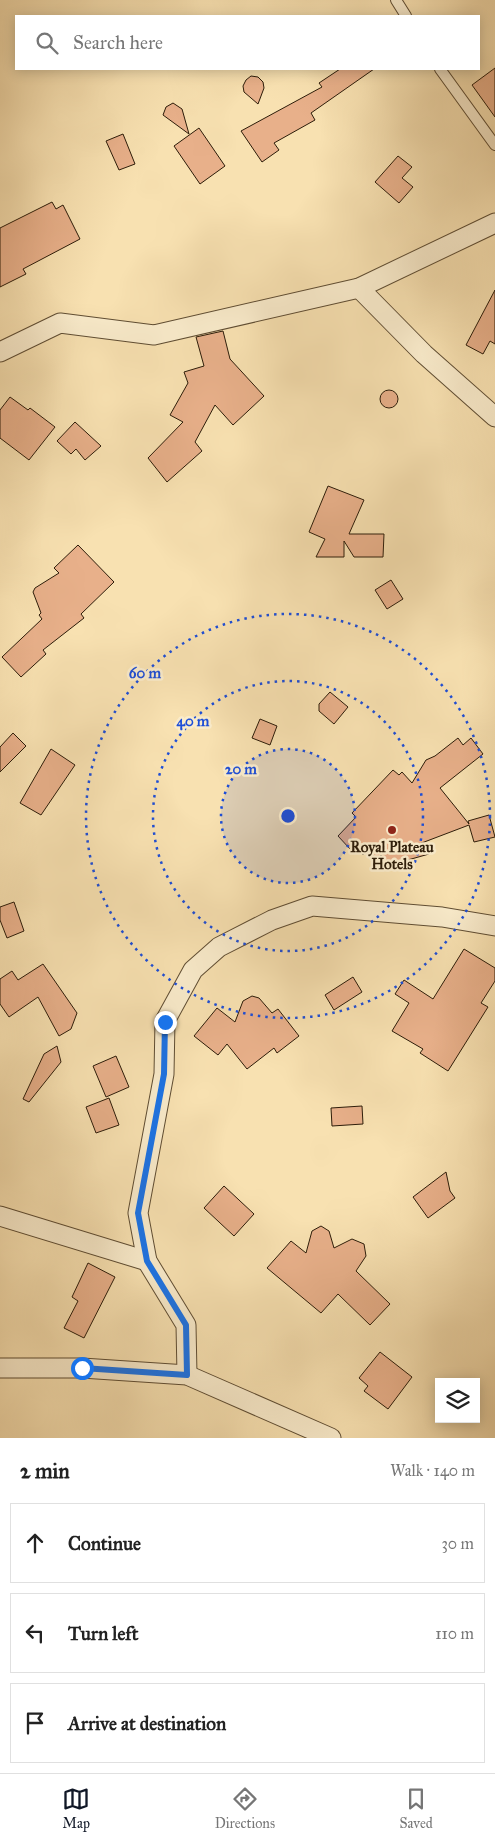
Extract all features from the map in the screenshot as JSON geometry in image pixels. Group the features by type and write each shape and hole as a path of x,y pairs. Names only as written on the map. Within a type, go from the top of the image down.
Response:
{"street":[{"path":"0,352 60,323 154,335 359,288 495,223"},
{"path":"359,288 424,354 495,417"},
{"path":"187,1375 186,1325 147,1261 138,1213 164,1074 165,1022 193,970 219,947 272,920 312,906 442,917 495,926"},
{"path":"0,1216 147,1261"},
{"path":"0,1368 82,1368 187,1375 331,1438"}],"lane":[{"path":"396,0 405,15"},
{"path":"441,70 495,145"}],"building":[{"path":"495,68 495,117 472,85"},
{"path":"338,70 373,70 311,113 315,120 274,143 279,150 262,162 241,131 322,87 319,83"},
{"path":"251,76 258,77 263,82 264,88 258,104 244,92 243,86"},
{"path":"173,103 182,109 189,134 163,115 166,107"},
{"path":"199,128 225,166 200,184 174,146"},
{"path":"123,134 135,164 119,170 106,141"},
{"path":"398,156 412,167 402,178 413,187 399,203 375,182"},
{"path":"52,202 56,209 63,205 80,239 23,269 26,274 0,287 0,228"},
{"path":"495,290 495,344 490,341 483,354 466,345"},
{"path":"223,331 230,359 264,396 233,425 215,405 195,442 202,451 167,482 148,458 183,422 170,415 188,383 184,372 204,366 196,337"},
{"path":"385,390 393,390 398,395 396,406 385,408 380,403 380,395"},
{"path":"10,397 28,410 30,408 55,427 29,460 0,438 0,410"},
{"path":"75,422 101,446 85,460 76,449 71,454 57,441"},
{"path":"328,486 364,500 349,534 384,534 383,557 354,557 344,541 344,557 316,557 325,539 309,532"},
{"path":"78,545 114,582 81,614 84,618 43,650 46,654 21,677 2,657 42,619 39,615 41,613 33,592 35,588 59,573 54,568"},
{"path":"391,580 403,599 387,609 375,590"},
{"path":"330,692 348,707 334,724 319,711 319,704"},
{"path":"260,719 277,726 270,745 252,738"},
{"path":"13,733 26,746 0,772 0,747"},
{"path":"458,738 463,745 471,738 483,754 440,788 469,824 468,821 489,815 495,837 474,842 469,825 419,844 429,854 390,865 381,855 377,859 368,850 363,855 353,845 350,849 338,836 356,817 352,813 393,770 399,775 402,772 412,783 426,760 435,756"},
{"path":"51,749 75,765 41,815 20,803"},
{"path":"14,902 24,931 7,938 0,920 0,907"},
{"path":"464,949 495,968 495,981 481,1003 488,1007 448,1071 420,1053 423,1049 392,1031 409,1003 395,994 404,980 433,999"},
{"path":"43,964 77,1013 71,1029 59,1036 38,997 9,1017 0,1004 0,979 12,971 18,980"},
{"path":"353,977 362,992 334,1010 325,995"},
{"path":"252,996 259,998 272,1013 278,1009 299,1036 277,1053 274,1048 247,1069 227,1044 218,1055 194,1036 217,1008 235,1022 243,1001"},
{"path":"57,1046 61,1062 29,1102 23,1099 44,1054"},
{"path":"116,1056 129,1087 106,1097 93,1066"},
{"path":"109,1098 119,1125 96,1133 86,1107"},
{"path":"362,1106 363,1124 332,1126 331,1108"},
{"path":"446,1172 450,1191 455,1198 428,1218 413,1197"},
{"path":"224,1186 254,1214 234,1236 204,1208"},
{"path":"321,1226 329,1231 334,1248 352,1239 364,1244 366,1256 356,1271 390,1304 370,1325 338,1294 321,1313 267,1268 291,1241 306,1253 312,1231"},
{"path":"88,1263 115,1277 84,1338 64,1328 78,1301 72,1297"},
{"path":"380,1352 412,1377 388,1409 364,1391 368,1386 359,1378"}],"place":[{"name":"Royal Plateau Hotels","path":"392,830"}],"route":[{"path":"82,1368 187,1375 186,1325 147,1261 138,1213 148,1150 164,1074 165,1022"}]}
